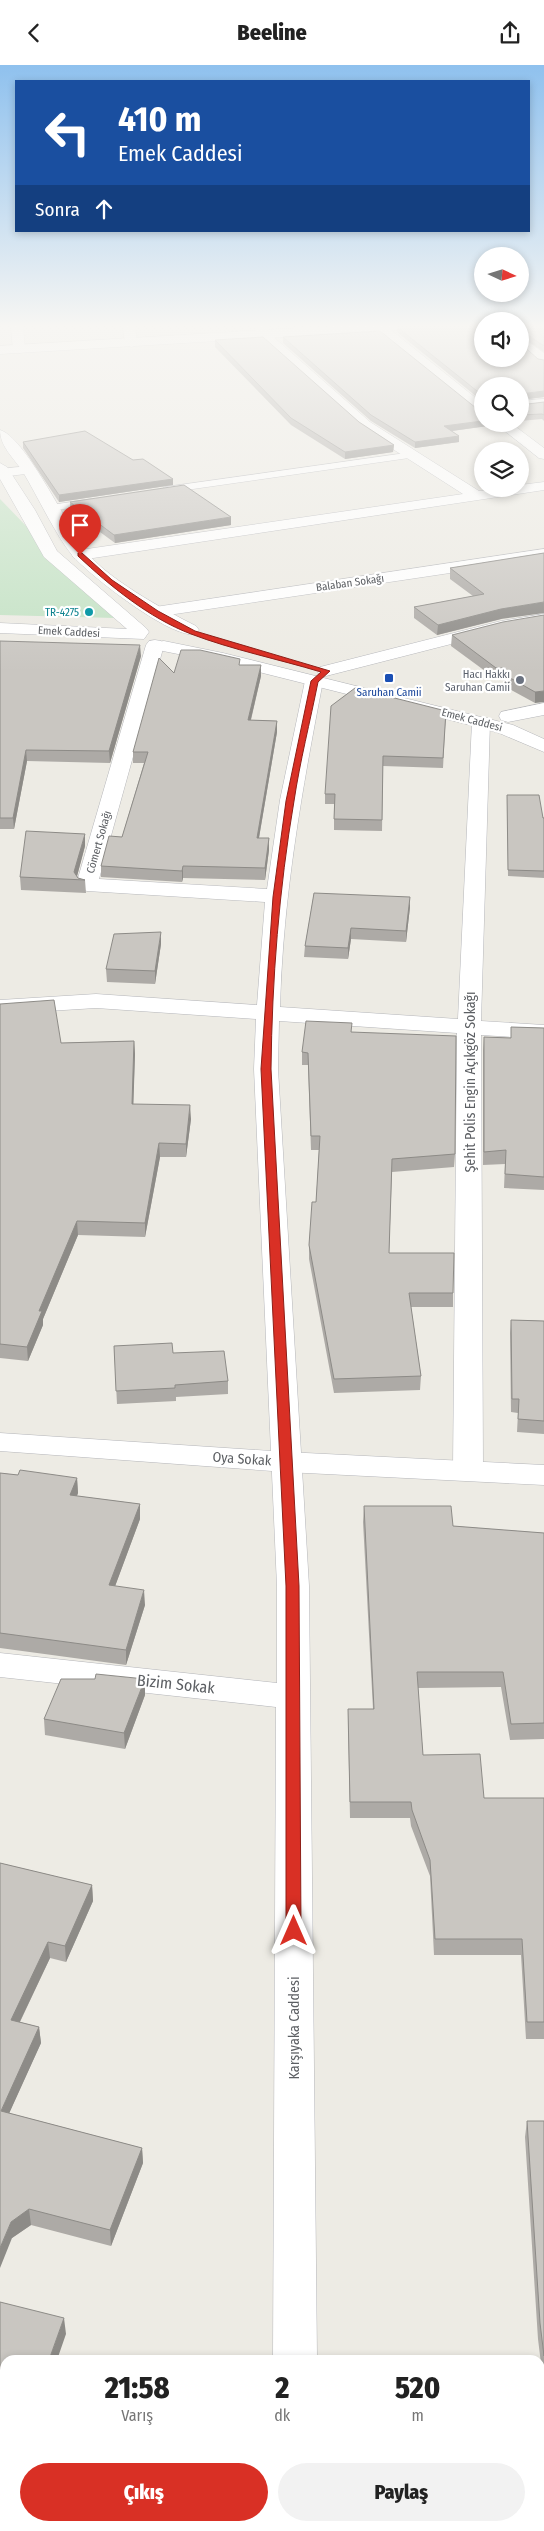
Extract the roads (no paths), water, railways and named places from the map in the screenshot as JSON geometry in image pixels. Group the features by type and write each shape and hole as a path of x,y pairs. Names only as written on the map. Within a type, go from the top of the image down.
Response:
{"street":[{"path":"8,441 29,470 80,555 110,581 155,612 191,631"},
{"path":"391,441 474,494"},
{"path":"526,441 544,455"},
{"path":"1,471 29,470"},
{"name":"Emek Caddesi","path":"1,471 27,509 50,555 139,634 142,641 508,716 544,731"},
{"path":"529,488 544,486"},
{"path":"80,555 474,495"},
{"name":"Balaban Sokağı","path":"155,612 544,554"},
{"path":"320,676 501,626 544,619"},
{"path":"139,634 151,627 168,625 191,631"},
{"name":"Emek Caddesi","path":"0,628 139,634"},
{"path":"160,646 188,642 192,639 191,631"},
{"name":"Emek Caddesi","path":"191,631 320,676 506,729 544,746"},
{"name":"Cömert Sokağı","path":"160,646 87,885 277,897"},
{"name":"Karşıyaka Caddesi","path":"295,2355 293,1586 266,1069 267,1013 277,897 290,801 320,676"},
{"path":"481,722 544,709"},
{"name":"Şehit Polis Engin Açıkgöz Sokağı","path":"468,1470 470,1370 469,1029 477,864 481,722"},
{"path":"0,1007 96,1001 469,1029 544,1032"},
{"name":"Oya Sokak","path":"0,1443 286,1462 544,1475"},
{"name":"Bizim Sokak","path":"0,1665 293,1697"}],"lane":[{"path":"158,491 413,455"},
{"path":"51,508 99,501"}],"place":[{"name":"TR-4275","path":"89,612"},
{"name":"Saruhan Camii","path":"389,678"},
{"name":"Hacı Hakkı Saruhan Camii","path":"520,680"}]}
